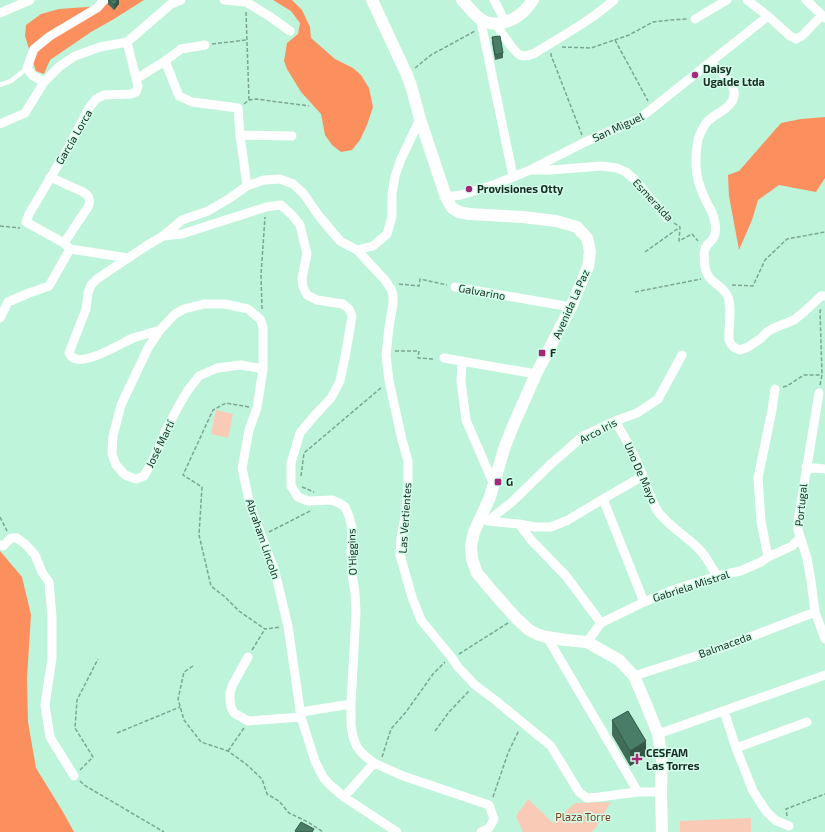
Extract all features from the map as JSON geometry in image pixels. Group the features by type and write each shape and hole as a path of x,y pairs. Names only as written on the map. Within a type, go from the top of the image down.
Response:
{"street":[{"path":"0,13 30,0"},
{"path":"44,82 32,75 27,68 34,49 50,36 97,8 104,0"},
{"path":"0,124 25,113 44,82 60,66 75,56 100,47 127,42 171,4 181,0"},
{"path":"224,0 246,2 290,31"},
{"name":"Avenida La Paz","path":"372,0 407,75 446,197 452,208 459,212 469,214 523,217 556,221 577,227 587,238 590,251 588,267 571,307 536,374 513,426 504,449 483,521 474,532 471,546 472,559 477,572 492,592 529,630 547,637 587,642"},
{"path":"462,0 481,23 513,176"},
{"path":"494,0 501,23 516,52 525,56 550,46 614,0"},
{"path":"481,23 501,23 518,16 533,0"},
{"path":"695,19 727,0"},
{"path":"748,0 790,36 796,39 802,36 824,16 806,0"},
{"name":"San Miguel","path":"446,197 461,195 496,184 530,170 585,142 639,119 768,16"},
{"path":"127,42 136,80 181,49 205,45"},
{"path":"165,61 179,96 192,102 238,108 247,186"},
{"path":"710,62 730,81 733,86 734,94 733,100 726,107 711,117 702,129 698,144 696,177 715,220 714,237 705,249 705,268 708,277 728,295 730,309 730,344 734,348 740,350 748,347 767,332 794,320 821,296 825,296"},
{"name":"García Lorca","path":"26,222 29,214 68,148 89,108 96,100 104,95 131,94 136,92 138,86 136,80"},
{"path":"357,250 373,246 387,234 392,218 392,194 395,176 401,159 420,119"},
{"path":"240,135 292,136"},
{"name":"Esmeralda","path":"530,170 602,166 617,168 626,172 634,179 667,218"},
{"path":"0,318 8,302 49,286 67,246 90,202 87,194 50,177"},
{"name":"Las Vertientes","path":"163,236 182,220 208,210 230,198 247,186 264,180 280,180 293,184 303,193 340,241 357,250 385,280 393,295 386,355 389,381 408,461 406,510 401,538 400,555 412,597 421,620 452,658 458,668 475,685 551,746 582,795 588,798 638,792 661,792"},
{"name":"O'Higgins","path":"266,207 281,205 300,225 307,254 302,278 303,287 307,295 317,300 342,304 349,309 352,316 340,381 331,398 300,433 291,463 291,486 298,497 308,501 332,500 339,503 345,507 349,516 352,528 351,554 356,612 351,704 351,731 355,742 357,747 365,756 377,764 403,776 489,805"},
{"path":"263,327 260,319 248,309 225,304 204,304 175,314 160,330 133,338 94,357 75,359 71,357 69,353 86,308 88,293 91,285 97,279 163,236 182,234 266,207"},
{"path":"26,222 67,246 128,258"},
{"name":"Galvarino","path":"455,287 571,307"},
{"name":"Abraham Lincoln","path":"263,327 263,369 257,408 249,430 242,468 250,505 275,572 288,626 301,715 312,754 318,768 329,784 344,797 397,832"},
{"name":"José Martí","path":"160,330 148,348 121,405 113,436 112,454 116,465 125,476 136,479 144,476 178,407 188,390 199,376 217,368 241,365 263,369"},
{"name":"Arco Iris","path":"483,521 512,502 551,464 583,436 616,421 637,414 658,399 682,355"},
{"path":"444,358 536,374"},
{"path":"462,361 461,381 466,420 494,485"},
{"path":"768,558 761,521 758,478 775,389"},
{"name":"Portugal","path":"819,393 806,467 798,530 807,558 815,612 825,639"},
{"name":"Uno De Mayo","path":"616,421 628,443 659,512 669,523 698,548 708,560 717,576"},
{"path":"806,467 825,469"},
{"path":"483,521 535,527 552,527 568,520 643,476"},
{"path":"603,499 644,602"},
{"path":"519,524 532,541 566,576 601,623"},
{"path":"0,546 3,546 11,538 17,538 35,555 48,582 52,617 52,658 45,705 50,737 74,776"},
{"name":"Gabriela Mistral","path":"587,642 601,623 644,602 673,590 717,576 740,571 792,546 800,538"},
{"name":"Balmaceda","path":"634,676 724,647 815,612"},
{"path":"547,637 638,792"},
{"path":"587,642 619,660 634,676 658,734 662,758 662,832"},
{"path":"248,657 232,686 230,700 234,713 248,721 301,715 351,704"},
{"path":"658,734 825,674"},
{"path":"724,711 753,792 766,811 775,820 789,826"},
{"path":"736,748 807,722"},
{"path":"344,797 377,764"},
{"path":"481,832 489,828 494,818 489,805"}],"lane":[{"path":"0,85 11,81 27,68"}],"path":[{"path":"246,2 249,100"},
{"path":"585,142 551,55 550,46 591,48 615,40 653,22 695,19"},
{"path":"407,75 430,55 481,23"},
{"path":"205,45 246,40"},
{"path":"615,40 652,109"},
{"path":"238,108 249,100 256,99 309,106"},
{"path":"263,327 261,275 266,207"},
{"name":"Esmeralda","path":"667,218 680,227 679,241 692,234 705,249"},
{"path":"0,226 20,228 26,222"},
{"path":"645,252 680,227"},
{"path":"716,284 753,286 765,260 787,239 825,232"},
{"path":"635,292 708,277"},
{"name":"Galvarino","path":"397,284 419,286 420,279 455,287"},
{"path":"819,393 822,375 820,311 823,306"},
{"path":"386,355 393,356 393,351 419,351 418,358 442,360 444,358"},
{"path":"775,389 787,386 804,374 822,375"},
{"path":"820,381 825,380"},
{"path":"300,479 304,453 389,381"},
{"path":"257,408 226,403 213,410 183,475 202,487 199,535 211,586 225,597 239,612 265,629 288,626"},
{"path":"262,535 318,507"},
{"path":"0,517 11,538"},
{"path":"377,764 391,729 406,712 433,674 443,663 516,618"},
{"path":"248,657 265,629"},
{"path":"98,660 77,700 75,728 93,757 74,776 84,785 164,832"},
{"path":"193,666 184,672 178,699 184,720 201,742 228,752 246,764 262,779 267,794 278,801 289,813 308,822 323,832"},
{"path":"435,731 449,712 475,685"},
{"path":"117,732 180,707"},
{"path":"228,752 248,721"},
{"path":"489,805 494,796 508,753 522,723"},
{"path":"786,808 825,794"}],"green space":[{"path":"216,410 233,414 228,438 211,434"},
{"name":"Plaza Torre","path":"528,799 553,823 575,803 611,802 595,829 591,832 523,832 516,816"},
{"path":"751,818 751,832 680,832 680,821"}],"shaded area":[{"path":"117,0 144,0 91,32 50,60 44,74 36,71 25,36 26,25 41,14 59,9 101,6"},
{"path":"273,0 292,0 302,10 310,27 311,38 335,59 353,68 361,75 369,88 373,107 360,140 352,150 341,152 332,145 325,135 321,114 301,92 287,69 284,61 287,43 298,34 300,23 291,11"},
{"path":"825,117 825,178 816,192 779,185 758,200 752,220 739,250 729,196 728,175 739,171 781,123 801,119"},
{"path":"0,551 22,577 31,615 27,678 28,722 36,768 74,832 0,832"}],"building":[{"path":"109,0 118,0 114,5"},
{"path":"500,36 503,53 495,55 492,37"},
{"path":"628,711 646,741 630,751 612,720"},
{"path":"301,822 314,829 312,832 296,832 295,831"}],"place":[{"name":"Daisy Ugalde Ltda","path":"695,75"},
{"name":"Provisiones Otty","path":"469,189"},
{"name":"F","path":"542,353"},
{"name":"G","path":"498,482"},
{"name":"CESFAM Las Torres","path":"637,759"}]}
